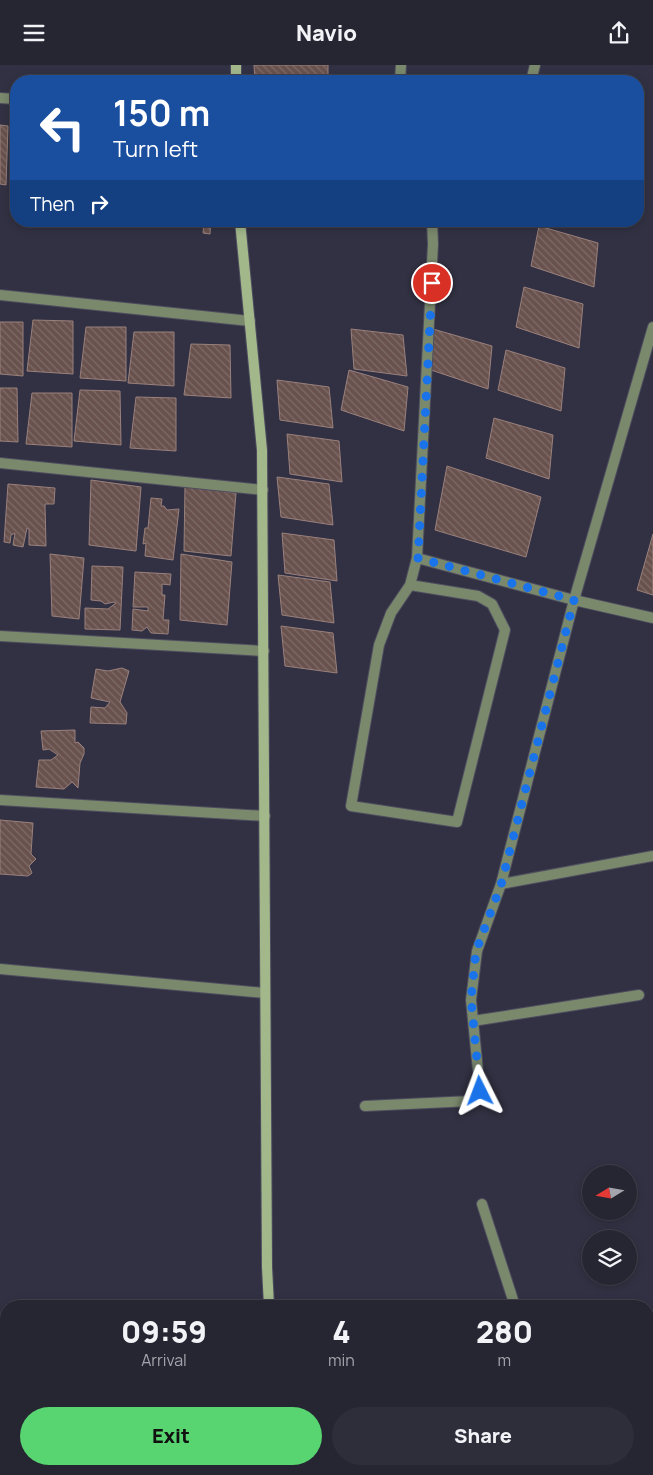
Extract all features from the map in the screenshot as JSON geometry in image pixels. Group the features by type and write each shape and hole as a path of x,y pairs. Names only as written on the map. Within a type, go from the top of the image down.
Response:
{"street":[{"path":"241,227 262,450 269,1300"},
{"path":"410,585 478,596 492,604 505,631 457,822 350,806 379,645 391,613 410,585 418,558 434,244 433,227"},
{"path":"0,295 250,321"},
{"path":"365,1105 471,1101 480,1091 471,999 476,951 501,885 574,600 653,327"},
{"path":"0,463 263,489"},
{"path":"418,558 574,600 653,618"},
{"path":"0,636 264,651"},
{"path":"0,800 264,816"},
{"path":"501,885 653,856"},
{"path":"0,969 265,993"},
{"path":"473,1021 638,995"},
{"path":"482,1204 513,1300"}],"building":[{"path":"254,65 328,65 328,75 255,75"},
{"path":"0,125 8,126 6,185 0,184"},
{"path":"204,227 211,227 210,234 203,233"},
{"path":"539,227 598,243 594,287 531,266"},
{"path":"524,287 583,304 579,348 516,327"},
{"path":"33,320 73,321 73,374 27,371"},
{"path":"0,322 23,322 23,376 0,374"},
{"path":"86,327 126,327 126,381 80,378"},
{"path":"351,329 403,335 407,376 354,369"},
{"path":"433,329 492,346 488,389 425,368"},
{"path":"134,332 174,332 174,386 128,383"},
{"path":"191,344 230,345 231,398 184,395"},
{"path":"506,350 565,368 561,411 498,390"},
{"path":"349,370 408,387 404,431 341,410"},
{"path":"277,380 329,387 333,428 280,420"},
{"path":"0,388 17,388 18,442 0,441"},
{"path":"80,390 120,391 121,445 74,441"},
{"path":"32,393 72,393 72,447 26,444"},
{"path":"136,397 176,398 176,451 130,448"},
{"path":"494,418 553,435 549,479 486,458"},
{"path":"287,434 339,441 342,482 290,474"},
{"path":"447,466 541,497 526,557 435,530"},
{"path":"277,477 329,484 333,525 281,517"},
{"path":"91,480 141,487 136,551 89,545"},
{"path":"8,484 55,488 54,504 45,504 46,546 29,545 29,529 27,528 23,547 13,545 15,533 11,535 10,543 4,542"},
{"path":"185,485 236,493 231,556 184,551"},
{"path":"151,498 162,499 161,506 164,506 167,510 179,509 173,560 145,556 146,543 143,544 145,528 148,528"},
{"path":"282,533 334,540 337,581 285,573"},
{"path":"653,534 653,595 637,590"},
{"path":"50,554 84,558 79,619 52,616"},
{"path":"181,554 232,562 227,625 180,620"},
{"path":"92,566 123,567 120,630 85,629 85,608 108,609 116,603 105,604 101,601 91,600"},
{"path":"135,572 171,574 170,585 162,584 162,595 165,595 163,620 169,620 168,634 151,633 147,627 142,631 132,630 133,609 148,611 148,607 133,607"},
{"path":"278,575 330,582 334,623 282,615"},
{"path":"281,626 333,633 337,673 285,666"},
{"path":"122,668 129,671 120,702 127,713 126,724 90,723 91,707 105,708 110,702 91,698 96,669 108,671"},
{"path":"75,730 75,743 78,742 84,748 84,754 80,763 78,788 72,782 64,789 36,787 39,760 51,760 58,755 49,749 43,750 41,731"},
{"path":"0,820 33,823 31,854 36,859 29,866 32,873 28,876 0,874"}],"route":[{"path":"432,283 418,558 574,600 501,885 476,951 471,999 480,1091"}]}
